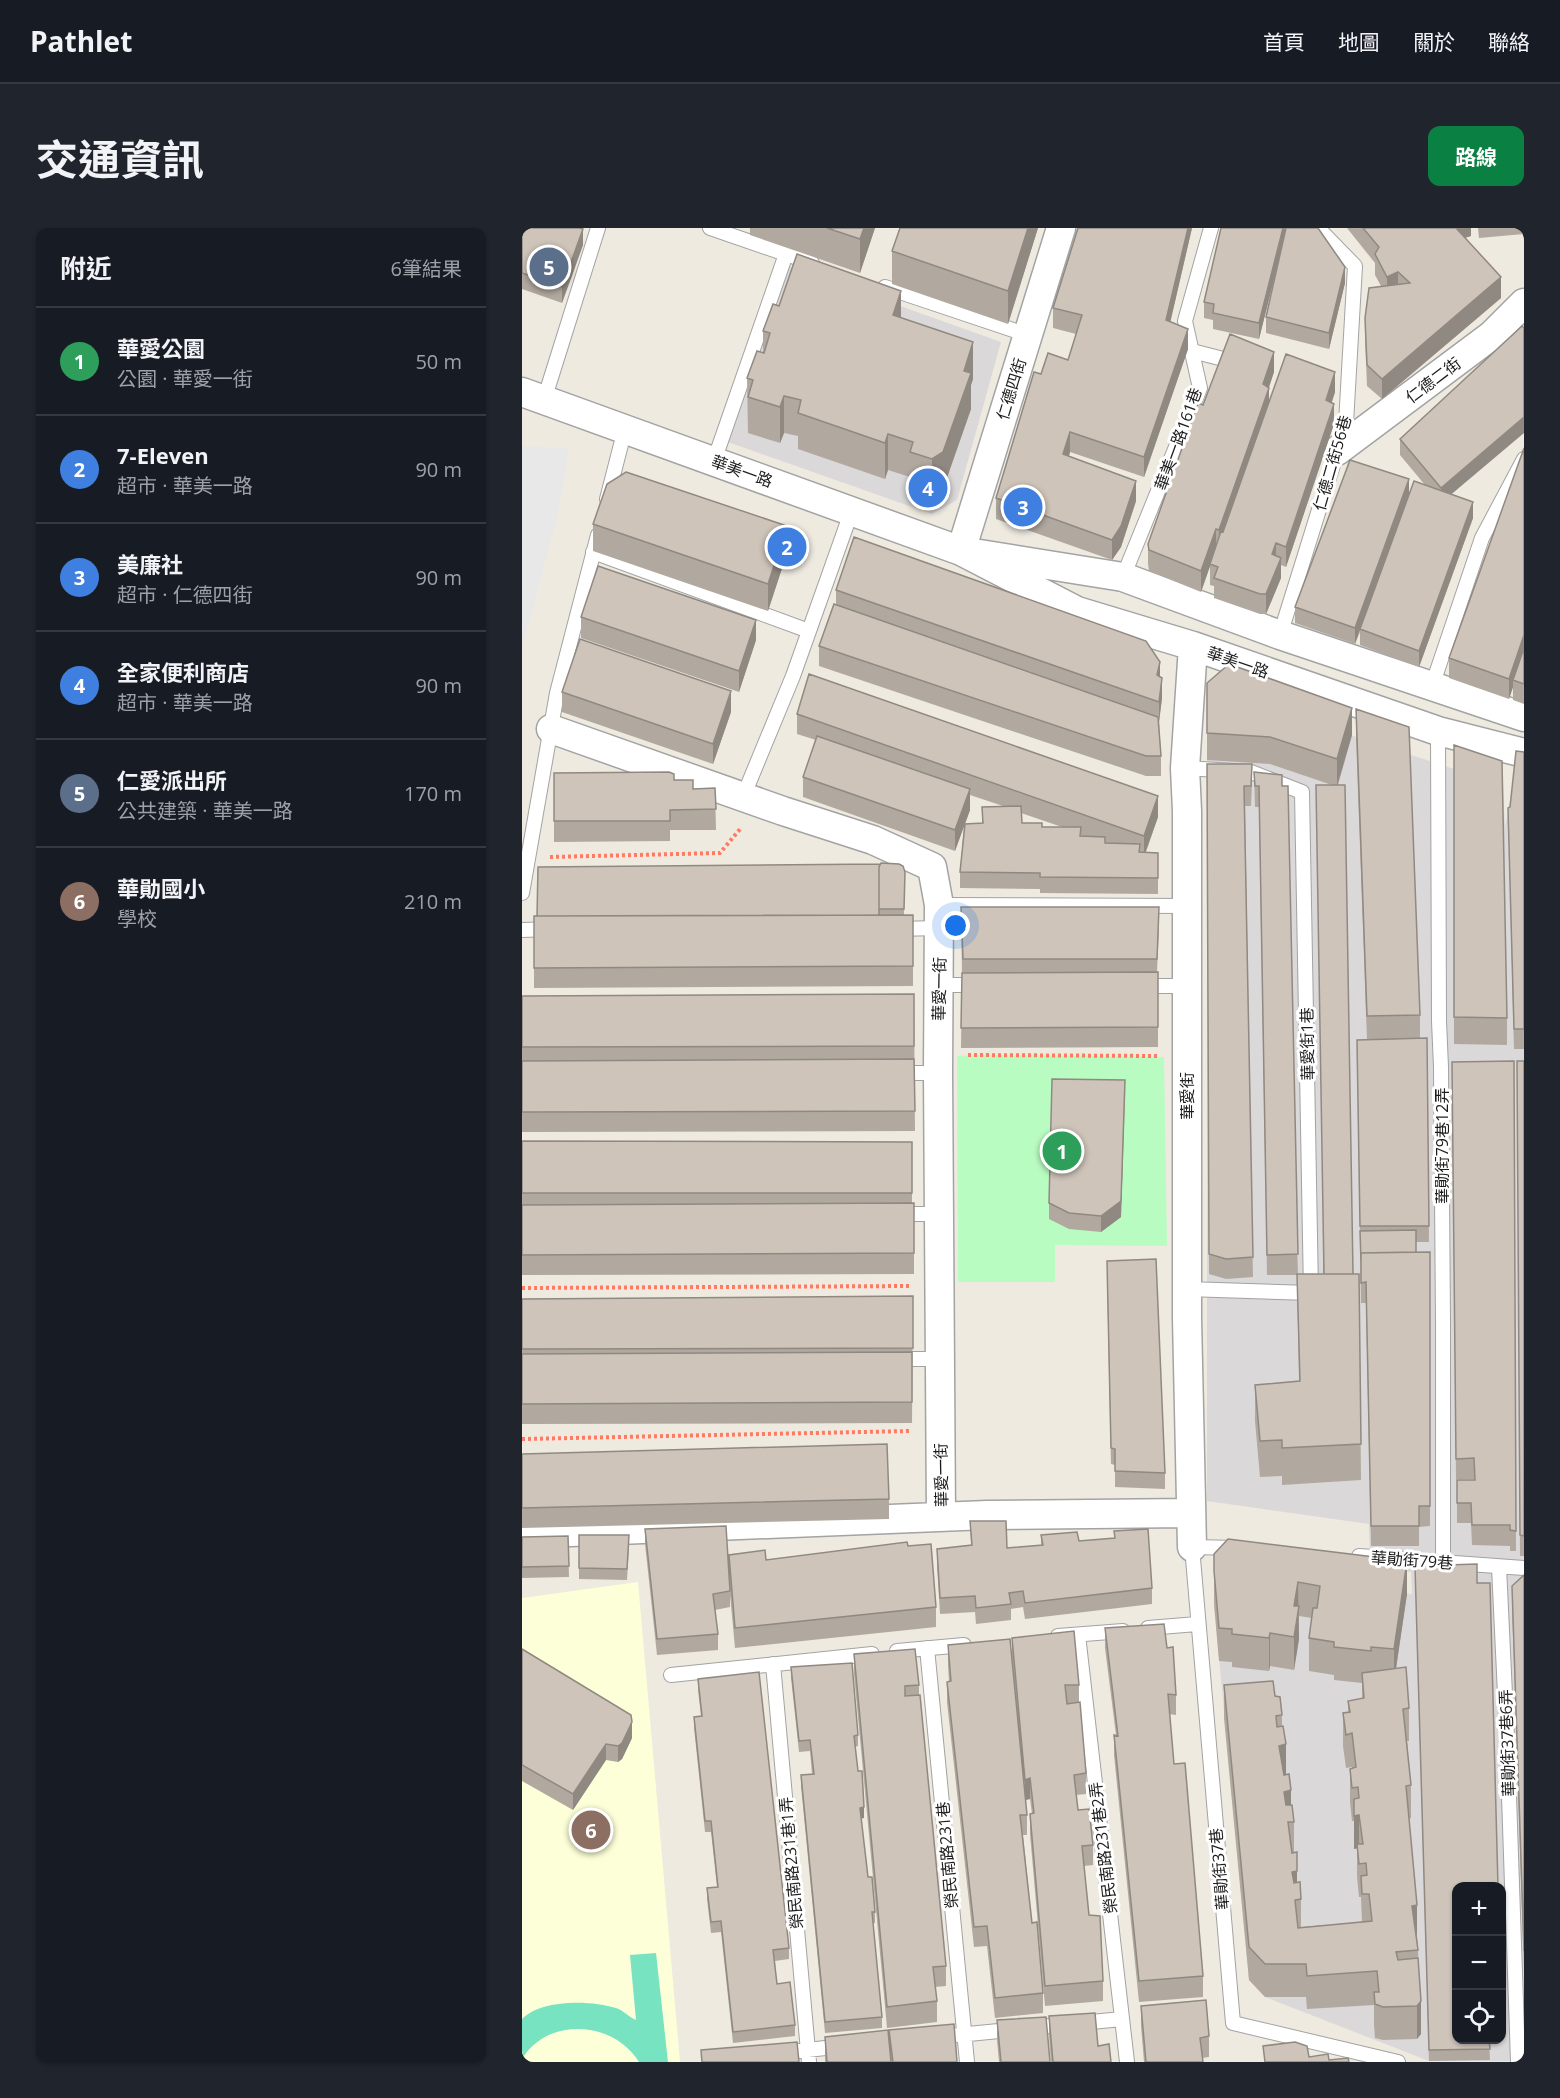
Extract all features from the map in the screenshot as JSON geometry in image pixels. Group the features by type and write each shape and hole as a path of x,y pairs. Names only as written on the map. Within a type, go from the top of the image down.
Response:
{"street":[{"name":"仁德四街","path":"961,551 1061,228"},
{"name":"仁德二街","path":"1337,451 1492,335 1524,303"},
{"name":"華美一路","path":"533,397 961,551 1077,611 1192,646 1438,730 1524,753"},
{"name":"華美一路","path":"961,551 1124,577 1280,635 1524,717"},
{"name":"華愛街","path":"1192,646 1185,768 1186,1289 1192,1547"},
{"name":"華愛一街","path":"551,729 873,840 932,867 939,917 938,1214 941,1517"},
{"name":"華愛一街","path":"522,1534 941,1517 1190,1513"}],"lane":[{"path":"533,397 598,228"},
{"path":"710,228 830,268"},
{"name":"華美一路161巷","path":"1124,577 1200,388 1185,321 1211,228"},
{"name":"仁德二街56巷","path":"1280,635 1346,423 1343,389 1355,266 1318,228"},
{"path":"714,461 786,254"},
{"path":"874,283 1028,335"},
{"path":"1192,351 1248,365"},
{"path":"522,893 557,693 625,429"},
{"path":"1432,686 1482,538 1524,459"},
{"path":"752,800 808,631 852,510"},
{"path":"593,552 808,631"},
{"name":"華勛街79巷12弄","path":"1438,730 1439,1021 1447,1067 1443,1562"},
{"name":"華愛街1巷","path":"1185,768 1251,772 1302,792 1311,1293 1186,1289"},
{"path":"880,928 939,917 1187,906"},
{"path":"522,930 570,929"},
{"path":"939,985 998,986"},
{"path":"1128,986 1187,986"},
{"path":"878,1073 938,1064"},
{"path":"879,1215 938,1214"},
{"path":"880,1359 940,1359"},
{"path":"1192,1547 1255,1549"},
{"name":"華勛街37巷","path":"1192,1547 1233,2023 1398,2062"},
{"name":"華勛街79巷","path":"1349,1556 1524,1568"},
{"name":"華勛街37巷6弄","path":"1499,1567 1518,2062"},
{"path":"1043,1638 1197,1624"},
{"name":"榮民南路231巷2弄","path":"1078,1635 1127,2062"},
{"path":"671,1675 974,1644"},
{"name":"榮民南路231巷","path":"927,1648 967,2062"},
{"name":"榮民南路231巷1弄","path":"773,1664 808,2056"},
{"path":"942,2037 1122,2019"},
{"path":"772,2054 808,2056 852,2045"}],"path":[{"path":"528,857 720,853 752,800"},
{"path":"938,1064 1187,1056"},
{"path":"522,1288 940,1286"},
{"path":"522,1439 940,1430"}],"shaded area":[{"path":"788,266 1001,342 957,500 932,514 728,442"},
{"path":"522,446 569,448 558,514 522,648"},
{"path":"1229,691 1356,737 1503,785 1505,826 1516,771 1524,772 1524,2061 1429,2061 1265,1997 1249,1980 1214,1587 1228,1572 1412,1594 1411,1572 1370,1568 1369,1524 1207,1501 1207,710"},
{"path":"638,1582 680,2062 522,2062 522,1598"}],"green space":[{"path":"957,1056 1164,1057 1167,1246 1055,1245 1055,1282 958,1282"},
{"path":"656,1953 668,2062 639,2062 628,2048 614,2038 581,2029 564,2030 548,2036 533,2045 522,2059 522,2019 530,2012 541,2008 567,2003 606,2005 619,2009 636,2020 630,1955"}],"building":[{"path":"522,228 583,229 562,287 522,273"},
{"path":"827,228 864,228 860,239"},
{"path":"900,228 1028,228 1008,291 892,251"},
{"path":"1078,228 1188,228 1166,320 1188,329 1144,457 1070,432 1063,454 1136,481 1121,526 1112,540 996,498 1034,372 1041,374 1048,353 1068,360 1082,315 1053,308"},
{"path":"1221,228 1283,228 1259,323 1213,313 1214,304 1204,302"},
{"path":"1286,228 1318,228 1345,267 1329,333 1266,317"},
{"path":"1363,228 1456,228 1501,277 1382,379 1367,365 1365,318 1369,288 1410,283 1398,272 1387,277 1375,254 1379,247"},
{"path":"797,254 901,291 893,315 973,342 964,371 971,373 943,452 932,459 910,452 913,442 888,434 885,443 798,413 801,400 784,396 780,407 748,397 753,380 747,378 757,351 764,353 770,333 763,331 773,304 779,306"},
{"path":"1522,326 1524,328 1524,417 1441,488 1400,439"},
{"path":"1230,334 1274,352 1263,384 1269,388 1219,530 1216,529 1201,571 1149,550 1148,544 1198,403 1203,405"},
{"path":"1286,354 1335,372 1326,400 1334,404 1286,547 1276,543 1272,554 1281,558 1266,594 1260,594 1214,578 1218,567 1210,564"},
{"path":"1524,448 1524,635 1509,679 1449,658"},
{"path":"1350,460 1409,479 1355,628 1295,607"},
{"path":"626,472 787,526 768,584 593,524 607,484"},
{"path":"1414,481 1473,502 1419,651 1360,629"},
{"path":"854,537 1146,641 1160,662 1157,675 1162,678 1159,702 836,590"},
{"path":"598,566 756,620 739,671 581,617"},
{"path":"834,604 1158,717 1161,756 1146,756 819,646"},
{"path":"580,639 731,691 713,744 562,692"},
{"path":"1524,648 1524,684 1513,680"},
{"path":"1229,664 1352,708 1337,759 1270,737 1207,733 1207,683"},
{"path":"809,674 1158,796 1144,836 797,714"},
{"path":"1356,709 1409,727 1420,1015 1367,1016"},
{"path":"817,736 970,789 955,830 803,777"},
{"path":"1454,745 1502,761 1507,1018 1454,1017"},
{"path":"1516,751 1524,752 1524,1029 1514,1029 1508,808 1510,807"},
{"path":"1207,764 1252,764 1251,786 1244,786 1253,1257 1226,1259 1209,1254"},
{"path":"669,772 674,774 674,780 693,780 693,789 715,788 716,809 670,810 670,821 554,821 554,773"},
{"path":"1254,772 1282,775 1282,786 1288,786 1298,1254 1267,1255 1259,786 1255,786"},
{"path":"1316,785 1345,785 1353,1274 1324,1274"},
{"path":"1021,806 1022,823 1042,823 1042,827 1081,827 1080,836 1105,837 1105,843 1140,844 1139,852 1158,853 1158,878 1040,877 1040,873 960,872 965,824 983,823 982,807"},
{"path":"881,863 903,866 905,872 904,909 879,909 879,867"},
{"path":"880,864 879,915 537,916 538,867"},
{"path":"961,907 1159,907 1157,959 963,959"},
{"path":"913,915 913,966 534,968 534,916"},
{"path":"1158,972 1158,1027 961,1028 962,973"},
{"path":"914,994 914,1046 522,1047 522,996"},
{"path":"1427,1038 1429,1226 1360,1226 1357,1040"},
{"path":"914,1059 915,1111 522,1112 522,1061"},
{"path":"1514,1061 1516,1531 1510,1530 1510,1525 1472,1525 1471,1503 1457,1503 1457,1480 1475,1480 1474,1458 1456,1459 1452,1062"},
{"path":"1517,1061 1524,1061 1524,1536 1520,1535"},
{"path":"1052,1079 1125,1080 1121,1201 1101,1216 1069,1213 1049,1203"},
{"path":"522,1141 912,1142 912,1193 522,1193"},
{"path":"914,1203 914,1253 522,1255 522,1205"},
{"path":"1416,1230 1416,1252 1361,1253 1361,1262 1360,1231"},
{"path":"1430,1252 1430,1506 1419,1506 1419,1526 1371,1526 1366,1282 1361,1283 1361,1253"},
{"path":"1156,1259 1165,1473 1115,1471 1115,1449 1111,1448 1107,1261"},
{"path":"1297,1274 1359,1274 1361,1444 1282,1448 1282,1440 1260,1441 1255,1385 1300,1381"},
{"path":"913,1296 913,1348 522,1349 522,1299"},
{"path":"912,1352 912,1402 522,1404 522,1354"},
{"path":"887,1444 889,1499 522,1508 522,1454"},
{"path":"970,1521 1006,1521 1007,1548 1043,1545 1041,1535 1077,1532 1079,1541 1115,1538 1114,1531 1148,1529 1152,1588 1025,1603 1023,1591 1009,1593 1011,1604 976,1608 975,1596 940,1598 937,1549 972,1545"},
{"path":"726,1526 730,1591 713,1594 718,1634 657,1639 645,1529"},
{"path":"579,1535 629,1535 627,1569 579,1568"},
{"path":"568,1536 569,1566 522,1567 522,1537"},
{"path":"1228,1539 1407,1561 1394,1649 1371,1647 1371,1651 1334,1647 1334,1642 1309,1638 1313,1608 1317,1608 1320,1586 1298,1582 1294,1606 1299,1606 1294,1637 1270,1633 1269,1638 1232,1634 1232,1629 1219,1628 1214,1554"},
{"path":"907,1542 908,1546 931,1544 936,1607 735,1628 729,1555 765,1550 766,1560"},
{"path":"1477,1564 1477,1583 1490,1583 1498,1882 1452,1882 1452,2044 1489,2044 1490,2049 1429,2050 1415,1566"},
{"path":"1524,1575 1524,1951 1512,1586"},
{"path":"1164,1624 1167,1648 1173,1647 1176,1695 1168,1694 1174,1764 1185,1763 1203,1976 1139,1981 1114,1735 1118,1736 1105,1628"},
{"path":"1074,1631 1079,1685 1065,1685 1067,1704 1080,1702 1086,1773 1074,1775 1078,1810 1089,1809 1093,1845 1082,1846 1089,1915 1100,1916 1103,1981 1045,1986 1030,1814 1034,1813 1030,1778 1025,1780 1012,1638"},
{"path":"1010,1639 1027,1815 1020,1815 1032,1923 1037,1922 1043,1993 995,1998 987,1926 974,1927 947,1682 951,1681 948,1645"},
{"path":"522,1649 631,1715 632,1722 622,1743 618,1746 606,1744 573,1794 522,1765"},
{"path":"915,1649 919,1685 905,1686 905,1696 920,1695 946,1966 933,1967 937,2001 887,2007 854,1654"},
{"path":"852,1663 858,1735 854,1736 858,1771 862,1771 864,1807 860,1808 868,1877 872,1877 875,1912 872,1912 882,2017 825,2022 801,1775 814,1774 810,1740 799,1741 791,1667"},
{"path":"1406,1667 1409,1708 1403,1709 1411,1785 1406,1786 1417,1905 1412,1906 1418,1950 1396,1952 1398,1960 1418,1958 1421,2001 1417,2006 1383,2007 1375,2004 1374,1992 1379,1992 1377,1971 1307,1976 1306,1964 1265,1964 1249,1947 1224,1685 1273,1681 1275,1696 1280,1697 1282,1715 1276,1716 1277,1727 1283,1726 1286,1744 1279,1746 1284,1775 1289,1774 1291,1790 1284,1792 1286,1805 1292,1805 1294,1822 1288,1822 1292,1853 1297,1852 1297,1871 1292,1872 1294,1883 1300,1882 1301,1899 1295,1900 1298,1928 1372,1921 1369,1894 1362,1894 1361,1876 1367,1875 1366,1863 1359,1864 1357,1844 1363,1844 1359,1815 1354,1816 1354,1799 1359,1798 1358,1787 1352,1788 1350,1769 1356,1767 1352,1733 1346,1735 1343,1713 1350,1712 1348,1701 1364,1698 1362,1673"},
{"path":"759,1672 789,1948 773,1950 777,1984 790,1982 795,2025 733,2032 721,1921 711,1922 707,1888 718,1887 711,1821 705,1821 694,1717 702,1716 698,1679"},
{"path":"1206,2000 1209,2036 1200,2038 1203,2062 1146,2062 1141,2006"},
{"path":"1095,2013 1098,2046 1109,2044 1111,2062 1053,2062 1049,2016"},
{"path":"1046,2017 1050,2062 1001,2062 997,2020"},
{"path":"954,2024 957,2062 893,2062 889,2030"},
{"path":"888,2030 891,2062 827,2062 825,2037"},
{"path":"797,2042 799,2062 702,2062 701,2050"},
{"path":"1295,2042 1307,2046 1309,2057 1328,2054 1329,2060 1348,2058 1349,2062 1265,2062 1263,2046"}],"place":[{"name":"仁愛派出所","path":"549,267"},
{"name":"全家便利商店","path":"928,488"},
{"name":"美廉社","path":"1023,507"},
{"name":"7-Eleven","path":"787,547"},
{"name":"華愛公園","path":"1062,1151"},
{"name":"華勛國小","path":"591,1830"}]}
